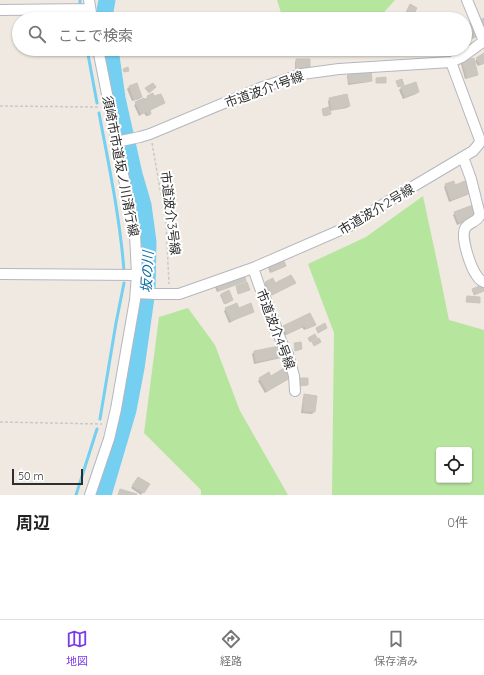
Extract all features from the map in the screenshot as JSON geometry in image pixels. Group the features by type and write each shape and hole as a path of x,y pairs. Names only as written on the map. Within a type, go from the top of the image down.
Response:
{"street":[{"path":"467,0 472,12"},
{"path":"0,10 90,9"},
{"path":"472,12 484,41"},
{"name":"市道波介1号線","path":"472,50 484,41"},
{"name":"須崎市市道坂ノ川清行線","path":"90,495 113,424 138,293 135,234 119,142 99,56"},
{"name":"市道波介1号線","path":"119,142 150,134 260,88 302,74 339,69 451,62 463,56"},
{"name":"市道波介2号線","path":"138,293 170,294 187,291 253,268 352,225 387,202 473,151 482,140 451,62"},
{"path":"463,157 471,179 480,215 478,220 466,227 463,238 473,269 477,276 484,282"},
{"name":"市道波介4号線","path":"253,268 289,359 294,376 295,390"},
{"path":"0,274 137,275"}],"path":[{"path":"0,106 110,107"},
{"name":"市道波介3号線","path":"150,134 166,223 170,294"},
{"path":"0,422 113,424"}],"green space":[{"path":"277,0 395,0 384,12 281,12"},
{"path":"423,196 449,320 484,330 484,495 332,495 334,333 308,264 366,237"},
{"path":"188,308 215,345 240,411 288,495 201,495 201,490 144,433 159,317"}],"water":[{"path":"113,444 122,447 109,495 97,495"}],"building":[{"path":"410,4 417,8 415,12 406,12"},
{"path":"484,18 484,27 483,28 480,20"},
{"path":"472,26 476,37 472,38"},
{"path":"484,53 484,63 481,65 476,58"},
{"path":"474,58 478,75 467,78 462,61"},
{"path":"296,59 310,59 310,69 296,69"},
{"path":"128,67 129,71 124,72 123,69"},
{"path":"371,70 372,81 349,83 348,73"},
{"path":"386,77 386,83 376,83 376,78"},
{"path":"402,79 404,85 398,87 396,81"},
{"path":"416,82 419,92 405,97 401,87"},
{"path":"137,83 142,97 134,100 129,86"},
{"path":"153,83 156,87 149,93 145,88"},
{"path":"153,93 154,96 161,94 165,103 150,110 151,114 148,115 147,112 141,114 135,102 144,98 145,100 148,99 147,96"},
{"path":"347,94 350,106 332,110 329,98"},
{"path":"329,107 331,114 324,116 322,109"},
{"path":"454,181 455,185 465,181 470,193 451,200 445,184"},
{"path":"473,205 477,216 459,223 454,212"},
{"path":"283,258 286,266 272,272 269,265"},
{"path":"244,273 246,281 219,291 216,284"},
{"path":"291,275 296,283 272,295 265,282 273,278 275,283"},
{"path":"247,282 250,290 238,294 236,286"},
{"path":"484,284 484,291 474,295 472,289"},
{"path":"229,290 233,300 225,304 221,294"},
{"path":"467,296 480,297 480,303 466,302"},
{"path":"237,303 239,308 251,303 254,312 231,321 225,308"},
{"path":"310,313 316,325 306,329 305,326 287,334 283,326"},
{"path":"325,323 327,328 318,333 316,328"},
{"path":"315,334 317,338 310,342 308,338"},
{"path":"319,338 321,342 314,346 312,342"},
{"path":"301,342 302,349 295,351 294,343"},
{"path":"279,346 285,356 256,362 254,351"},
{"path":"284,368 290,378 267,391 259,378 269,372 271,376"},
{"path":"300,378 308,378 308,385 300,386"},
{"path":"304,394 317,396 315,412 303,411"},
{"path":"138,477 150,484 144,493 132,486"},
{"path":"120,489 137,494 118,495"}],"waterway":[{"path":"80,0 80,5"},
{"name":"坂の川","path":"105,12 107,0"},
{"path":"88,56 97,103"},
{"name":"坂の川","path":"103,495 128,410 136,368 147,290 148,242 143,205 134,174 117,98 111,56"},
{"path":"99,113 117,212 124,271"},
{"path":"100,419 124,283"},
{"path":"76,495 97,429"}]}
